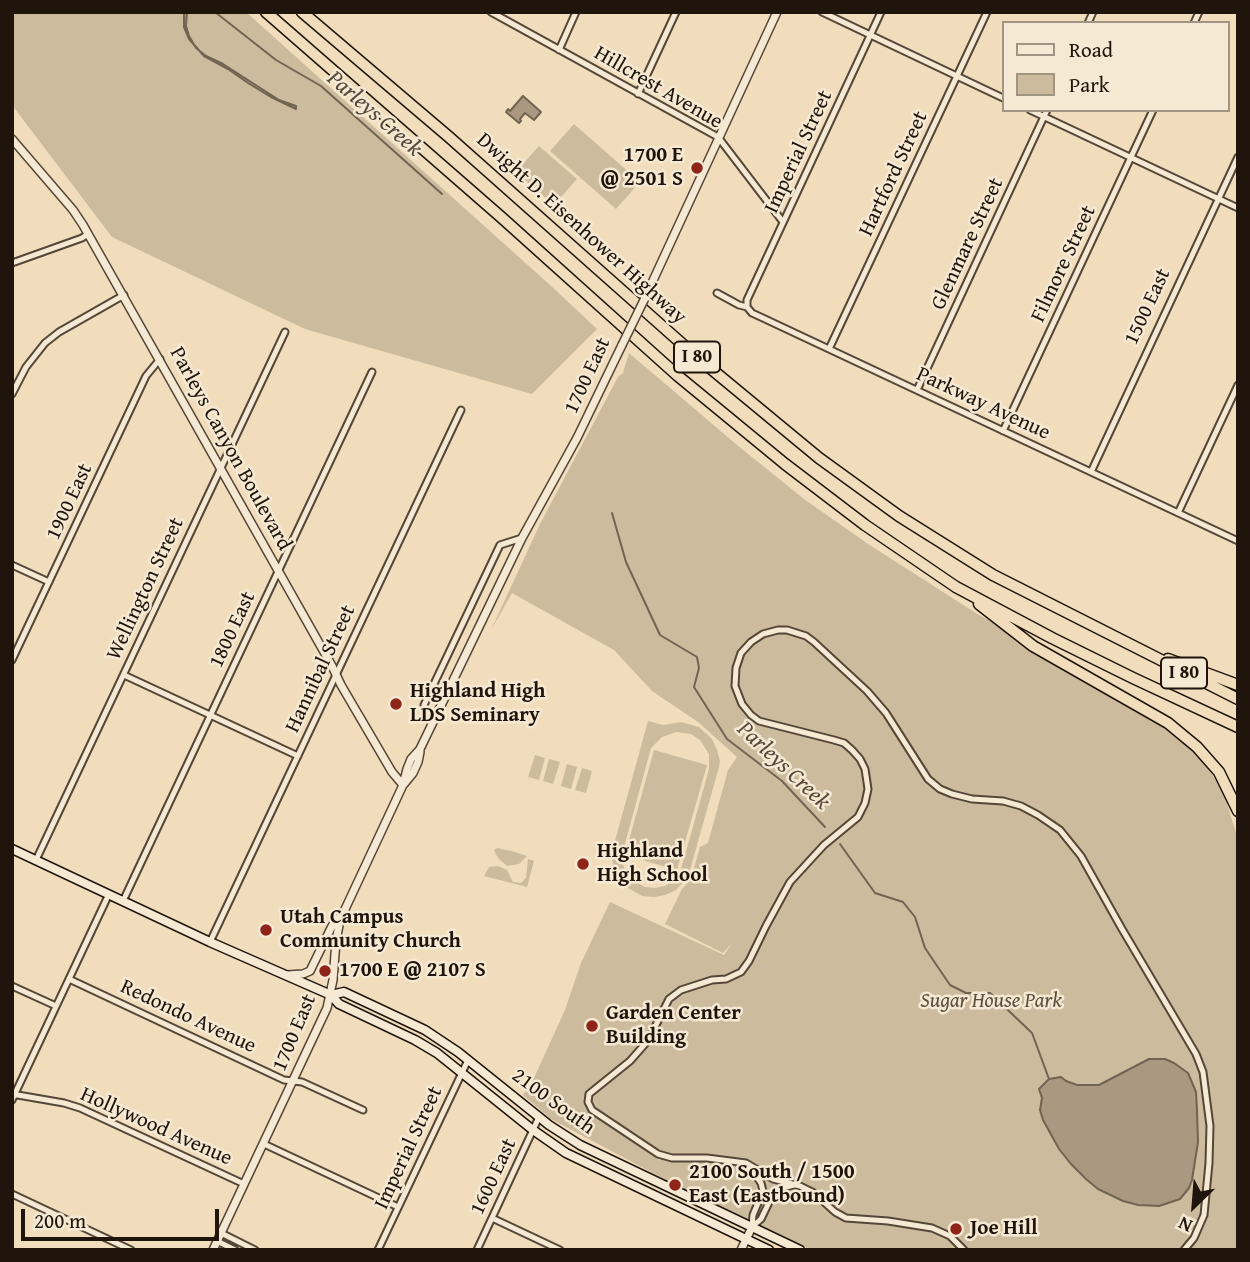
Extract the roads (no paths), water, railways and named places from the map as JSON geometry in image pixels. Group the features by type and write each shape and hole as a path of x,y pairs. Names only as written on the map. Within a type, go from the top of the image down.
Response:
{"highway":[{"name":"Dwight D. Eisenhower Highway","path":"266,12 700,393 785,464 866,525 957,587 1063,644 1238,727"},
{"name":"Dwight D. Eisenhower Highway","path":"302,12 449,137 698,358 818,458 899,516 993,576 1238,699"},
{"path":"957,587 1033,646 1168,723 1198,747 1219,772 1238,811"},
{"path":"1131,646 1238,685"}],"main road":[{"name":"2100 South","path":"12,849 210,942 331,995 339,1004 437,1053 533,1130 577,1159 769,1250"},
{"name":"2100 South","path":"331,995 344,992 437,1037 560,1133 590,1150 800,1250"}],"street":[{"name":"Hillcrest Avenue","path":"491,12 718,137 783,222"},
{"path":"558,50 576,12"},
{"path":"638,94 676,12"},
{"name":"1700 East","path":"213,1250 327,1008 331,995 336,937 343,913 403,785 411,759 420,749 522,538 578,438 777,12"},
{"path":"822,12 1002,98"},
{"name":"Imperial Street","path":"747,307 747,300 881,12"},
{"name":"Hartford Street","path":"829,349 987,12"},
{"name":"Filmore Street","path":"1003,431 1152,112"},
{"path":"1046,113 1131,158 1238,208"},
{"name":"Glenmare Street","path":"917,390 1046,113"},
{"name":"Parleys Canyon Boulevard","path":"12,139 73,210 88,234 336,675 392,772 403,785"},
{"name":"1500 East","path":"1091,472 1238,157"},
{"path":"12,263 88,234"},
{"name":"Parkway Avenue","path":"717,293 747,307 755,314 1238,541"},
{"path":"12,394 26,367 45,343 60,331 124,295"},
{"name":"Wellington Street","path":"36,860 285,332"},
{"name":"1900 East","path":"12,660 146,376 160,359"},
{"name":"1800 East","path":"123,901 372,372"},
{"path":"1178,513 1238,384"},
{"name":"Hannibal Street","path":"210,942 461,410"},
{"path":"432,725 424,705 500,545 522,538"},
{"path":"12,565 49,582"},
{"path":"964,1250 950,1236 932,1228 846,1218 814,1193 773,1179 746,1163 708,1158 672,1158 658,1154 592,1110 588,1101 589,1094 630,1061 645,1044 669,999 696,984 726,979 741,972 790,882 824,845 858,817 862,810 867,796 868,779 860,759 844,743 759,721 741,705 735,677 736,668 741,653 751,642 764,634 778,630 796,632 814,642 867,691 886,713 928,779 940,789 972,799 1003,801 1021,806 1060,830 1081,856 1196,1054 1203,1073 1210,1126 1205,1215 1194,1238 1184,1250"},
{"path":"124,675 298,757"},
{"path":"13,1096 109,894"},
{"path":"285,975 310,971 332,926 343,913"},
{"name":"Redondo Avenue","path":"69,979 284,1080 302,1082 363,1110"},
{"path":"12,986 56,1006"},
{"name":"Imperial Street","path":"378,1250 468,1060"},
{"name":"Hollywood Avenue","path":"13,1096 64,1103 80,1108 244,1184"},
{"name":"1600 East","path":"477,1250 539,1117"},
{"path":"264,1144 398,1206"},
{"path":"746,1163 761,1183 763,1191 753,1215 752,1227"},
{"path":"741,1250 773,1194 794,1184"},
{"path":"12,1194 131,1250"},
{"path":"492,1218 560,1250"},
{"path":"219,1237 235,1250"},
{"path":"219,1237 255,1250"}],"waterway":[{"name":"Parleys Creek","path":"215,12 276,60 321,86 442,194"},
{"name":"Parleys Creek","path":"612,513 626,562 660,635 697,657 699,668 694,687 727,739 782,781 825,827"},
{"name":"Parleys Creek","path":"840,844 875,893 903,902 915,917 925,948 950,985 966,993 990,993 1032,1033 1049,1079"}],"place":[{"name":"1700 E @ 2501 S","path":"697,168"},
{"name":"Highland High LDS Seminary","path":"396,704"},
{"name":"Highland High School","path":"583,864"},
{"name":"Utah Campus Community Church","path":"266,930"},
{"name":"1700 E @ 2107 S","path":"325,971"},
{"name":"Garden Center Building","path":"592,1026"},
{"name":"2100 South / 1500 East (Eastbound)","path":"675,1185"},
{"name":"Joe Hill","path":"956,1229"}],"park label":[{"name":"Sugar House Park","path":"991,1002"}]}
